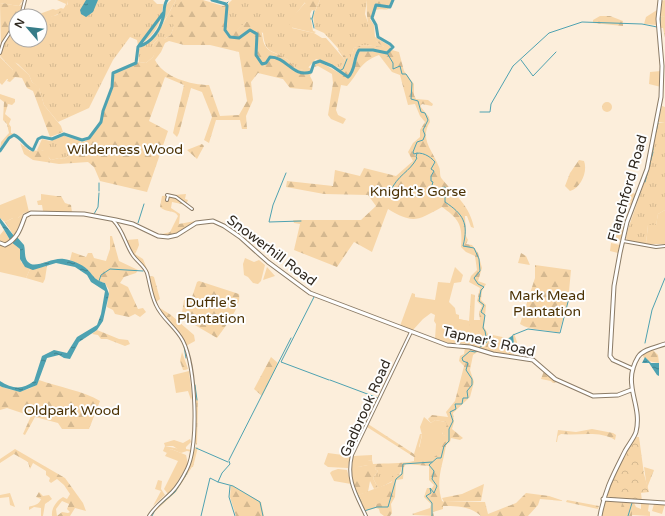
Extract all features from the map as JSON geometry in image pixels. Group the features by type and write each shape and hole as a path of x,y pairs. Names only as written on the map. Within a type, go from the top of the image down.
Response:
{"street":[{"name":"Flanchford Road","path":"633,369 613,360 610,353 614,286 627,222 647,169 660,106 662,66 658,19 660,0"},
{"path":"0,53 3,43 8,35"},
{"path":"167,200 167,195 176,196 192,209"},
{"name":"Snowerhill Road","path":"0,243 5,245 10,242 22,228 25,216 31,213 84,214 120,220 153,234 168,237 177,235 200,222 209,221 220,224 240,237 273,266 310,293 412,332"},
{"path":"112,219 117,225 133,256 146,271 152,297 158,310 183,340 193,382 195,423 194,446 191,459 187,470 174,490 149,516"},
{"path":"117,225 120,220"},
{"path":"623,241 656,247 665,246"},
{"name":"Tapner's Road","path":"412,332 449,345 470,347 489,354 533,360 555,379 590,395 616,395 631,390"},
{"name":"Gadbrook Road","path":"366,516 350,480 349,470 352,455 412,332"},
{"path":"600,516 603,499 611,477 636,431 637,405 631,390 633,369 640,354 665,344"},
{"path":"603,499 665,503"}],"green space":[{"path":"0,0 23,0 19,6 0,3"},
{"path":"57,0 68,0 64,9 66,4"},
{"path":"68,0 153,0 157,4 163,4 159,23 153,33 144,42 138,45 137,40 130,37 113,60 89,108 58,122 44,105 39,88 32,82 29,75 18,64 0,56 4,42 8,36 8,48 48,48 48,17 57,15 68,4"},
{"path":"171,0 176,0 163,23 166,5"},
{"path":"176,0 182,0 171,35 164,39 158,39 153,44 156,51 153,57 146,63 139,62 138,50 158,33"},
{"name":"Wilderness Wood","path":"182,0 203,0 223,6 228,4 227,28 233,33 246,22 256,22 261,28 264,44 268,49 283,56 298,69 302,70 308,67 313,70 310,76 313,82 312,90 290,88 283,79 258,73 251,82 253,100 246,116 247,129 242,129 240,120 216,120 209,143 204,140 212,117 202,92 191,88 177,137 173,133 184,85 165,77 149,121 168,131 147,192 100,181 94,167 88,162 59,164 33,160 24,154 20,143 30,151 46,150 51,160 59,158 64,159 79,144 86,141 99,123 105,110 112,87 113,73 139,62 146,63 153,57 155,51 153,44 158,39 164,39 171,35 174,25 170,22 170,17","holes":["169,41 184,45 210,45 239,52 247,101 239,115 220,116 209,85 186,82 178,79 164,71 155,60 165,43"]},
{"path":"232,0 305,0 306,1 295,15 292,28 314,33 322,38 326,38 345,60 340,68 316,59 306,70 296,68 288,60 267,48 263,33 246,22 233,34 227,28 228,4"},
{"path":"305,0 320,0 315,11 309,9 305,3"},
{"path":"320,0 367,0 365,14 372,34 377,42 384,47 362,45 354,48 351,58 347,58 324,33 315,29 313,16"},
{"path":"367,0 394,0 388,9 375,10 373,18 370,19 374,25 375,37 390,46 390,49 386,52 359,49 355,55 352,69 348,76 327,63 339,68 345,60 338,50 339,49 347,58 351,58 354,48 362,45 384,47 373,37 369,27"},
{"path":"665,0 665,17 660,16 661,1"},
{"path":"0,3 19,6 22,4 21,8 8,8 8,35 1,47"},
{"path":"305,3 312,10 310,14 313,31 316,32 314,33 290,27 289,21"},
{"path":"53,9 64,9 58,14 48,17 48,11"},
{"path":"657,10 657,25 644,24 646,17"},
{"path":"600,16 610,16 623,21 623,26 593,23 593,20"},
{"path":"660,16 665,17 665,38 663,28 660,28"},
{"name":"Knight's Gorse","path":"361,50 386,53 392,50 399,52 404,71 414,84 414,95 416,99 428,100 433,104 432,106 422,104 420,106 429,117 430,122 427,128 426,139 439,167 441,178 466,207 472,220 474,228 471,227 467,216 465,216 466,236 468,240 466,244 472,245 478,253 482,268 478,281 486,284 482,291 481,300 486,305 484,327 488,334 487,337 489,341 487,351 470,346 450,344 470,343 466,325 458,319 469,321 471,294 475,295 474,320 480,320 479,312 482,306 477,301 480,288 469,282 471,276 477,270 475,256 466,252 461,247 459,223 442,207 421,218 415,219 403,217 388,209 372,252 354,242 337,267 294,250 300,224 294,223 293,220 361,220 376,206 368,195 324,194 286,187 287,181 333,186 335,170 360,176 364,168 396,176 413,161 408,152 413,143 420,137 420,130 425,122 420,116 415,104 408,105 400,75 392,72 379,55 367,61 347,86 341,85 336,110 338,115 346,119 343,124 331,119 328,115 333,83 332,74 318,66 314,67 316,63 320,62 348,78 353,72 358,53"},
{"path":"0,56 8,56 29,75 32,82 39,87 44,105 61,126 63,132 50,137 33,91 27,88 22,78 15,77 10,82 7,81 13,70"},
{"path":"0,57 13,70 11,79 7,79 2,85 0,83"},
{"path":"661,71 661,87 649,84 650,72"},
{"path":"0,94 15,99 15,102 12,105 8,104 5,114 11,119 9,124 11,127 11,133 14,134 9,136 0,148 1,142 9,133 7,124 3,120 4,102 0,99"},
{"path":"605,102 609,102 611,103 611,111 605,112 602,109 602,105"},
{"path":"662,106 665,107 665,123 658,122"},
{"path":"658,123 665,123 665,210 658,214 656,226 648,225 646,244 628,241 626,238 628,229 648,172"},
{"path":"64,136 81,141 64,159 59,158 51,160 43,150 39,152 37,150 42,139 50,141"},
{"path":"202,144 204,146 197,159 187,150"},
{"path":"579,160 584,161 585,165 583,179 574,189 570,191 565,186 570,173"},
{"path":"623,190 636,194 631,205 621,201"},
{"path":"41,194 56,196 56,212 43,211 42,205 38,205 37,201 41,200"},
{"path":"186,194 185,199 188,200 186,205 172,202 171,208 180,214 179,224 195,221 194,223 173,236 159,235 170,232 178,216 174,212 162,209 160,207 162,196"},
{"path":"25,195 29,212 24,213 18,218 13,218 5,222 0,218 0,205"},
{"path":"56,196 61,196 65,203 71,205 72,212 56,212"},
{"path":"665,210 665,244 646,244 648,225 656,225 658,214"},
{"path":"23,214 20,227 14,236 5,222 13,218 18,218"},
{"path":"615,224 624,227 621,240 609,237"},
{"path":"4,230 10,240 6,243 0,241 0,235"},
{"path":"110,236 112,236 119,261 138,270 136,273 124,277 120,283 128,287 138,309 143,308 146,312 140,317 135,314 129,317 115,314 113,310 107,307 109,290 105,283 97,281 87,269 70,260 72,252 86,257 88,253 92,253 94,258 106,261 110,249"},
{"path":"138,239 139,245 137,250 131,252 127,240"},
{"path":"11,242 20,249 21,262 30,269 26,278 0,272 0,244 6,246"},
{"path":"611,243 620,245 618,253 610,251"},
{"path":"137,250 135,254 143,259 147,269 131,252"},
{"path":"521,253 526,256 530,265 518,263"},
{"path":"245,258 254,262 259,260 265,265 261,281 258,284 253,283 244,275 243,264"},
{"name":"Mark Mead Plantation","path":"535,265 571,270 568,302 559,333 529,328 520,324 535,278"},
{"path":"47,266 43,283 26,278 30,269"},
{"path":"267,267 275,276 263,280"},
{"path":"455,267 463,275 461,282 454,283 449,302 455,308 456,314 459,315 459,319 469,321 469,325 477,327 477,330 483,336 477,345 450,343 435,339 435,315 431,313 413,330 400,326 412,293 415,294 415,297 435,300 438,282 450,283"},
{"path":"149,277 154,277 160,299 155,303"},
{"name":"Duffle's Plantation","path":"199,281 239,294 238,305 235,311 217,338 188,321 182,313 184,300 192,297 197,282"},
{"path":"160,308 171,315 170,320 182,334 181,335 159,309"},
{"path":"171,315 194,335 195,341 186,346 181,335 182,334 170,320"},
{"path":"97,330 119,339 128,340 130,344 125,346 107,339 101,339 98,335 92,334"},
{"path":"514,333 517,342 514,355 487,351 489,341 487,337 488,334 507,338 512,337"},
{"path":"465,347 474,348 479,351 473,355 470,370 474,382 470,397 453,413 454,422 452,429 463,438 460,440 451,438 450,442 446,445 440,473 439,486 442,501 485,502 488,514 516,503 526,493 549,496 564,501 540,499 538,505 528,516 481,516 468,508 448,506 443,506 443,509 433,512 434,516 414,515 412,514 430,508 431,504 424,497 427,488 432,488 434,485 429,480 429,466 406,464 404,467 403,479 396,480 395,497 391,504 392,513 390,516 384,516 380,513 375,504 383,499 385,485 392,482 392,476 401,474 402,467 376,467 375,469 378,471 373,478 378,488 374,489 370,481 368,492 358,495 350,477 358,467 368,465 368,461 372,460 373,464 414,461 414,457 367,427 368,424 414,454 420,434 422,434 419,447 441,456 439,452 445,436 442,435 446,422 435,420 431,423 428,419 432,415 448,417 446,412 455,401 464,366 459,361 460,356 464,354"},
{"path":"652,349 658,355 659,363 648,361 642,354"},
{"path":"182,352 188,369 185,370 183,370 180,361"},
{"path":"271,357 278,363 262,396 254,389"},
{"path":"191,366 198,402 197,445 194,442 196,414"},
{"path":"189,371 192,397 191,400 188,391 176,393 173,375"},
{"path":"544,371 557,382 553,383 551,381 541,379"},
{"name":"Oldpark Wood","path":"39,380 79,392 100,401 89,429 62,429 58,423 35,417 25,435 23,434 31,416 7,408 0,410 0,386 10,390 27,390 36,385"},
{"path":"424,417 431,423 435,420 446,422 447,425 442,434 445,436 446,441 441,448 441,456 437,455 428,461 417,459 422,435 420,427"},
{"path":"592,429 613,433 616,435 615,440 596,434 561,434 558,436 556,442 558,430 576,432"},
{"path":"635,437 639,437 644,474 649,492 641,493 642,501 606,497 613,478"},
{"path":"190,439 191,442 183,450 179,450 173,446 165,446 164,443 174,440 183,443"},
{"path":"165,446 180,449 186,447 186,449 192,450 192,452 187,451 181,453 171,449 167,453 163,451"},
{"path":"198,447 193,467 176,492 150,516 178,486 191,460 194,449"},
{"path":"15,449 65,478 83,503 86,511 75,508 70,516 57,516 52,516 52,511 56,503 63,497 67,499 70,494 64,485 57,479 51,483 49,481 50,478 46,475 46,471 33,463 30,469 28,462 14,454 0,463 0,459","holes":["62,501 69,504 67,509 70,512 62,512 57,516 56,509"]},
{"path":"171,449 186,455 188,464 173,489 168,494 164,489 178,461 165,456"},
{"path":"328,453 350,456 348,468 328,467 324,464"},
{"path":"372,455 372,460 368,461 368,465 358,467 357,476 350,477 353,456"},
{"path":"376,467 402,467 397,478 378,488 373,478 378,471 375,469"},
{"path":"644,467 654,470 647,488"},
{"path":"338,469 347,470 351,484 334,481 330,473"},
{"path":"158,480 162,481 161,489 165,495 153,506 161,491 155,489"},
{"path":"484,484 481,501 444,502 442,498 462,494"},
{"path":"231,485 261,502 264,516 236,516 230,497"},
{"path":"385,485 388,492 382,503 375,504 376,508 365,511 358,495"},
{"path":"39,492 43,496 49,495 52,499 45,504 43,516 41,516 41,508 34,507 29,510 29,507 40,501 41,499 36,497"},
{"path":"10,493 15,507 10,505 9,497 0,498 0,495"},
{"path":"567,500 599,506 598,509 566,502"},
{"path":"605,500 622,501 620,516 601,516"},
{"path":"622,501 634,503 636,507 641,509 633,509 632,516 619,516"},
{"path":"641,503 649,504 648,511 650,512 650,516 632,515 632,509 641,509"},
{"path":"654,504 665,504 662,514 652,511"}],"water":[{"path":"86,0 98,0 93,12 86,17 81,14 80,10"},
{"path":"0,218 14,236 10,240 0,223"},
{"path":"17,237 24,245 26,258 31,264 34,265 56,259 76,262 85,267 101,282 105,283 109,294 103,321 97,330 79,342 70,359 59,355 47,358 37,385 20,392 0,386 0,381 13,387 26,386 34,381 42,356 54,350 67,353 77,337 97,325 101,314 105,291 91,282 87,275 75,267 56,263 33,270 25,267 20,259 20,249 11,242"},
{"path":"513,335 514,345 509,349 505,344 505,341"},
{"path":"645,357 651,363 659,363 659,376 649,363 642,363"}],"waterway":[{"path":"140,46 152,39 158,31 164,16 165,4 167,0"},
{"path":"212,0 226,4 227,6 225,30 230,37 239,38 250,30 257,34 256,55 262,64 266,63 270,57 276,58 295,70 305,73 311,72 314,63 320,61 332,66 348,77 351,74 359,50 373,50 387,53 393,47 378,37 376,25 372,18 376,5 390,7 393,0"},
{"path":"314,11 312,19 314,28"},
{"path":"0,151 9,138 14,135 33,150 38,139 42,137 52,139 64,134 82,140 89,138 101,122 103,111 112,87 113,73 136,63 138,47 164,12"},
{"path":"660,17 660,25"},
{"path":"480,112 490,112 491,104 513,66 549,33 582,22 642,24 657,27"},
{"path":"660,28 661,36"},
{"path":"521,60 533,76 556,52"},
{"path":"387,53 393,63 393,69 400,66 402,74 406,74 412,83 411,99 418,101 421,112 425,113 428,120 423,130 425,135 423,140 417,142 413,152 414,154 420,153 425,155 435,162 431,169 434,171 431,176 434,190 445,187 445,202 460,215 465,225 465,238 463,246 474,248 479,259 480,271 474,278 478,284 484,287 481,290 479,301 484,305 481,312 485,315 483,328 487,342 479,348"},
{"path":"339,71 343,69 347,59"},
{"path":"656,132 658,123"},
{"path":"653,143 653,150"},
{"path":"645,182 653,152"},
{"path":"390,192 396,181 414,163 417,158 417,153"},
{"path":"286,173 273,205 269,222 301,221"},
{"path":"99,183 99,191"},
{"path":"94,214 98,207 99,193"},
{"path":"138,223 144,204"},
{"path":"99,281 101,275 110,269 143,271"},
{"path":"645,343 652,310 665,278"},
{"path":"314,297 281,362 329,380"},
{"path":"513,335 528,329 560,333 569,298"},
{"path":"229,460 291,338"},
{"path":"184,346 186,358"},
{"path":"432,516 432,503 426,496 431,493 430,488 434,493 437,486 432,479 434,471 429,465 437,458 441,458 444,446 449,441 449,429 453,421 450,412 456,409 455,404 462,404 463,398 468,398 467,391 472,385 472,379 466,370 468,363 463,361 462,358 470,351 477,351"},
{"path":"330,380 378,398"},
{"path":"195,385 197,400"},
{"path":"196,448 228,462"},
{"path":"201,516 210,478 218,482 222,473 230,464 229,461"},
{"path":"364,511 377,507 388,507 396,479 402,474 403,464 432,462"},
{"path":"159,506 175,492 187,473"},
{"path":"218,482 233,486 260,502 263,516"},
{"path":"230,486 229,497 235,516"},
{"path":"355,489 361,502"},
{"path":"628,516 632,503"},
{"path":"152,516 156,508"}]}
